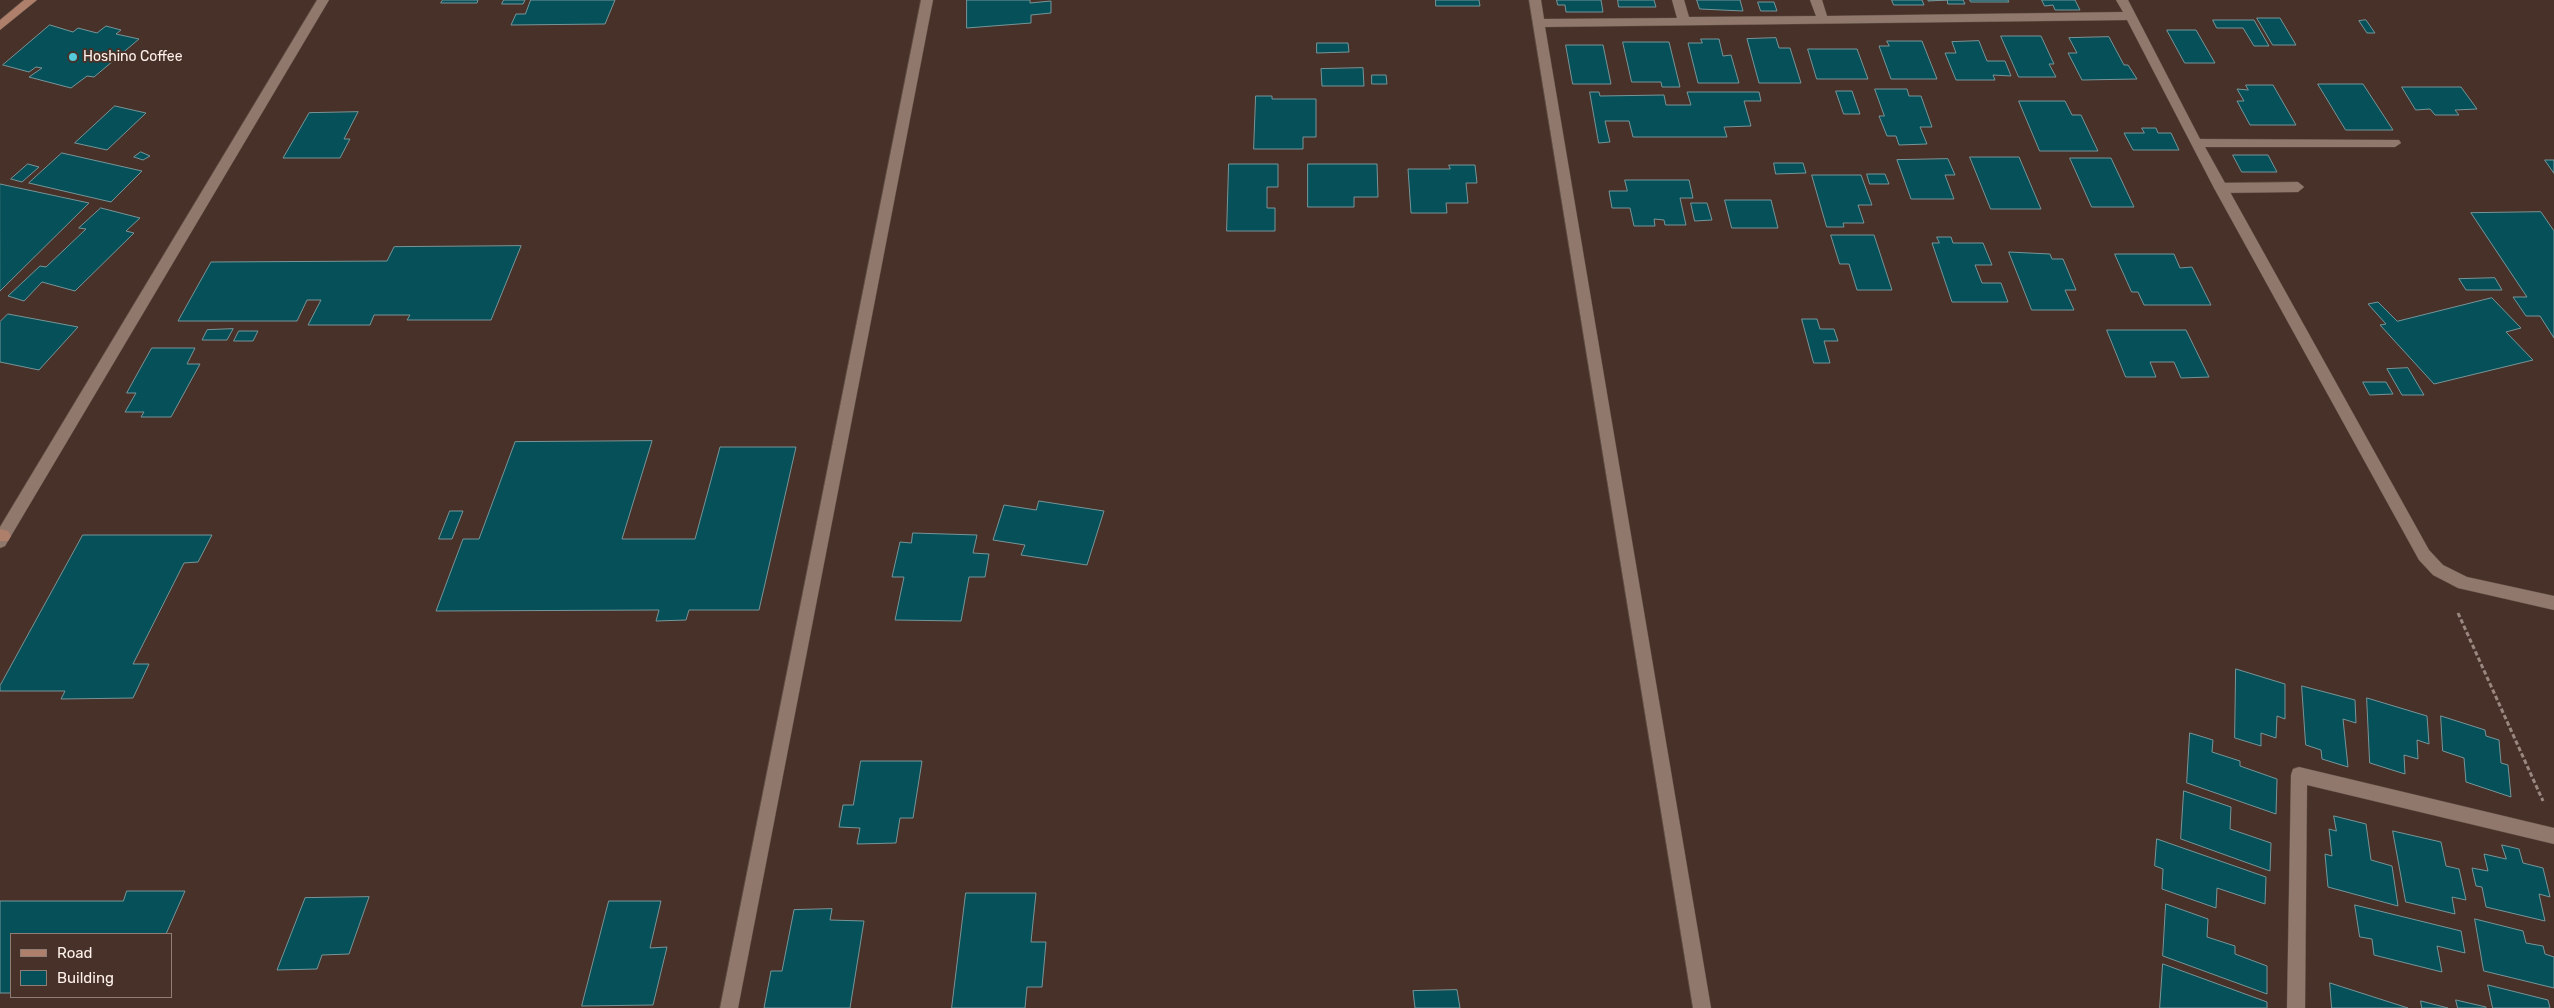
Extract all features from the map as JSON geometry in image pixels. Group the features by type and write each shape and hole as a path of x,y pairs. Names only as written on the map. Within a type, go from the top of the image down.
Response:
{"street":[{"path":"0,26 30,0"},
{"path":"1,538 323,0"},
{"path":"729,1008 927,0"},
{"path":"1534,0 1702,1008"},
{"path":"1678,0 1684,22"},
{"path":"1816,0 1823,21"},
{"path":"2122,0 2220,188 2424,555 2438,570 2464,583 2554,603"},
{"path":"1539,23 2130,16"},
{"path":"2196,143 2395,144"},
{"path":"2220,188 2298,187"},
{"path":"2296,1008 2299,775 2554,836"}],"path":[{"path":"2449,576 2453,604 2548,810"}],"building":[{"path":"443,0 478,0 477,3 441,3"},
{"path":"504,0 525,0 523,4 502,4"},
{"path":"531,0 615,0 605,24 511,25 516,14 525,14"},
{"path":"967,0 1030,0 1030,3 1051,1 1051,13 1031,15 1031,23 967,28"},
{"path":"1436,0 1479,0 1480,6 1436,6"},
{"path":"1557,0 1601,0 1603,12 1566,12 1565,5 1558,5"},
{"path":"1618,0 1654,0 1656,7 1619,7"},
{"path":"1697,0 1740,0 1743,11 1700,9"},
{"path":"1892,0 1922,0 1924,5 1894,5"},
{"path":"1947,0 1963,0 1965,4 1948,4"},
{"path":"1970,0 2008,0 2009,2 1971,2"},
{"path":"2042,0 2075,0 2080,10 2055,10 2053,5 2045,6"},
{"path":"1758,2 1774,2 1777,11 1761,11"},
{"path":"2257,18 2280,18 2296,45 2273,45"},
{"path":"2213,20 2254,20 2269,46 2254,46 2243,28 2217,28"},
{"path":"2366,20 2375,33 2367,33 2359,21"},
{"path":"50,25 73,32 78,28 97,33 106,26 121,30 116,34 139,39 94,77 87,76 71,88 29,77 42,68 36,67 29,72 3,65"},
{"path":"2167,30 2196,30 2215,63 2185,63"},
{"path":"2001,36 2041,36 2054,64 2049,64 2056,77 2019,77"},
{"path":"2109,37 2124,65 2128,65 2137,79 2082,80 2068,53 2077,53 2069,38"},
{"path":"1776,38 1779,48 1790,48 1801,83 1759,83 1747,39"},
{"path":"1701,39 1719,39 1723,56 1731,55 1739,83 1698,83 1688,43 1702,43"},
{"path":"1887,41 1922,41 1937,79 1891,79 1879,46 1889,46"},
{"path":"1979,41 1987,61 2005,61 2011,76 1993,75 1995,80 1956,80 1945,53 1956,53 1952,42"},
{"path":"1623,42 1669,42 1680,87 1662,87 1661,82 1632,82"},
{"path":"1317,43 1348,43 1349,52 1317,53"},
{"path":"1566,45 1603,45 1611,84 1573,84"},
{"path":"1808,49 1857,49 1868,79 1817,79"},
{"path":"1363,68 1364,86 1322,86 1321,69"},
{"path":"1372,75 1386,75 1387,84 1372,84"},
{"path":"2318,84 2363,84 2393,130 2346,130"},
{"path":"2246,85 2273,85 2296,125 2250,125 2237,101 2244,101 2237,89 2248,90"},
{"path":"2402,87 2461,87 2477,109 2455,110 2459,115 2435,115 2430,109 2416,110"},
{"path":"1875,89 1907,89 1909,96 1921,96 1932,127 1920,127 1927,144 1899,145 1896,136 1887,136 1879,116 1884,116"},
{"path":"1836,91 1852,91 1860,114 1844,114"},
{"path":"1590,92 1599,92 1600,96 1664,95 1666,105 1691,105 1687,92 1759,92 1761,101 1744,101 1751,126 1724,127 1727,137 1633,137 1629,121 1605,121 1610,142 1599,143"},
{"path":"1256,96 1272,96 1272,99 1316,99 1316,137 1303,137 1303,149 1254,149"},
{"path":"2019,101 2065,101 2072,115 2081,115 2098,151 2040,151"},
{"path":"115,106 146,113 107,150 75,143"},
{"path":"358,112 344,139 350,139 340,158 283,158 309,113"},
{"path":"2142,128 2156,128 2158,133 2171,133 2179,150 2133,150 2124,133 2144,133"},
{"path":"141,152 150,156 143,160 134,157"},
{"path":"62,153 142,171 111,202 29,183"},
{"path":"2233,155 2268,155 2277,172 2242,172"},
{"path":"1970,157 2019,157 2041,209 1991,209"},
{"path":"2070,158 2111,158 2134,207 2092,207"},
{"path":"1948,159 1955,175 1945,175 1954,199 1911,199 1897,160"},
{"path":"2545,160 2554,160 2554,173"},
{"path":"1774,163 1803,163 1806,173 1776,174"},
{"path":"28,164 39,167 22,182 11,179"},
{"path":"1229,164 1278,164 1278,187 1267,187 1267,208 1275,208 1275,231 1227,231"},
{"path":"1308,164 1377,164 1378,197 1354,197 1354,207 1308,207"},
{"path":"1449,165 1475,165 1477,183 1466,183 1468,203 1446,203 1447,213 1411,213 1408,169 1450,169"},
{"path":"1867,174 1885,174 1889,184 1870,184"},
{"path":"1812,175 1861,175 1872,205 1858,205 1864,223 1843,223 1844,227 1827,227"},
{"path":"1625,180 1689,180 1693,198 1680,198 1686,225 1665,225 1664,220 1654,219 1655,226 1634,226 1630,208 1612,208 1609,191 1627,191"},
{"path":"0,184 89,203 0,291"},
{"path":"1725,200 1771,200 1778,228 1732,228"},
{"path":"1691,203 1707,203 1712,220 1695,221"},
{"path":"101,208 140,218 126,231 134,233 75,291 42,282 24,301 8,296 40,266 46,267 86,229 79,228"},
{"path":"2541,212 2554,231 2554,338 2540,316 2526,316 2513,297 2527,297 2471,213"},
{"path":"1831,235 1874,235 1892,290 1857,290 1849,264 1840,264"},
{"path":"1937,237 1951,237 1953,243 1983,243 1992,265 1975,265 1982,283 2001,283 2008,302 1952,302 1932,243 1939,243"},
{"path":"521,246 491,320 407,320 410,315 374,315 370,325 308,325 321,300 307,300 297,321 178,321 211,262 387,261 394,247"},
{"path":"2009,252 2050,254 2052,259 2063,259 2076,290 2065,290 2074,310 2032,310"},
{"path":"2115,254 2174,254 2180,268 2192,267 2211,305 2144,305 2138,292 2132,292"},
{"path":"2495,278 2502,290 2466,290 2459,279"},
{"path":"2492,298 2521,328 2506,332 2533,360 2434,384 2380,325 2386,324 2368,304 2378,302 2397,321"},
{"path":"8,314 78,327 39,370 0,362 0,322"},
{"path":"1802,319 1817,319 1820,329 1834,329 1838,341 1824,341 1830,363 1814,363"},
{"path":"233,329 227,340 202,340 207,330"},
{"path":"2107,330 2186,330 2209,377 2181,378 2174,362 2150,362 2156,377 2126,377"},
{"path":"239,331 258,331 253,341 234,341"},
{"path":"152,348 195,348 187,364 200,364 171,417 141,417 144,412 125,412 136,393 127,393"},
{"path":"2408,368 2424,395 2402,395 2387,369"},
{"path":"2363,382 2386,382 2393,394 2370,395"},
{"path":"652,441 622,539 695,539 720,447 796,447 759,610 689,610 686,620 656,621 659,610 436,611 463,539 479,539 515,442"},
{"path":"1039,501 1104,511 1087,565 1021,555 1025,545 993,540 1004,505 1036,510"},
{"path":"450,511 463,511 452,539 439,539"},
{"path":"913,533 977,535 973,553 989,554 985,577 969,577 961,621 895,620 904,577 892,577 900,542 911,543"},
{"path":"83,535 212,535 198,562 184,563 133,664 149,664 133,698 61,699 65,691 0,691 0,686"},
{"path":"2236,669 2285,684 2285,719 2277,716 2276,738 2261,733 2261,746 2235,738"},
{"path":"2302,686 2355,700 2356,723 2343,719 2348,767 2322,759 2321,750 2306,745"},
{"path":"2367,698 2427,716 2429,744 2417,740 2418,759 2404,755 2405,774 2370,763"},
{"path":"2441,716 2485,730 2486,736 2499,740 2501,763 2508,765 2511,797 2466,782 2464,758 2443,751"},
{"path":"2190,733 2213,740 2212,752 2240,761 2240,766 2277,779 2276,814 2187,783"},
{"path":"861,761 922,761 913,818 900,818 896,843 857,844 860,828 839,827 843,805 853,805"},
{"path":"2184,791 2231,807 2230,829 2271,843 2270,871 2181,839"},
{"path":"2334,816 2366,824 2371,860 2392,866 2398,906 2328,887 2325,854 2332,856 2329,829 2336,831"},
{"path":"2393,831 2441,842 2446,866 2459,869 2466,900 2452,897 2455,914 2406,902"},
{"path":"2157,839 2266,877 2265,904 2217,888 2216,908 2162,889 2163,869 2155,866"},
{"path":"2502,845 2519,849 2523,863 2543,868 2550,897 2539,894 2545,921 2486,907 2482,887 2476,886 2472,868 2488,871 2484,854 2506,859"},
{"path":"127,891 185,891 166,933 10,933 10,993 0,993 0,901 123,901"},
{"path":"966,893 1036,893 1031,942 1046,942 1042,987 1027,987 1025,1008 952,1008"},
{"path":"369,897 349,954 322,955 317,969 277,970 305,898"},
{"path":"609,901 661,901 650,948 667,947 653,1005 582,1006"},
{"path":"2166,904 2208,919 2207,937 2235,946 2235,954 2267,966 2267,994 2163,956"},
{"path":"2355,905 2461,931 2465,953 2437,946 2442,972 2374,955 2372,939 2360,937"},
{"path":"832,909 830,920 864,921 850,1008 764,1008 771,971 782,971 794,910"},
{"path":"2475,919 2523,931 2526,943 2543,946 2545,954 2554,957 2554,988 2484,971"},
{"path":"2163,964 2267,1002 2267,1008 2160,1008"},
{"path":"2330,983 2408,1008 2332,1008"},
{"path":"2488,985 2548,1000 2550,1008 2493,1008"},
{"path":"1457,990 1460,1008 1415,1008 1413,991"},
{"path":"2456,1000 2486,1007 2486,1008 2458,1008"},
{"path":"2421,1001 2448,1008 2422,1008"}],"place":[{"name":"Hoshino Coffee","path":"73,57"}]}
